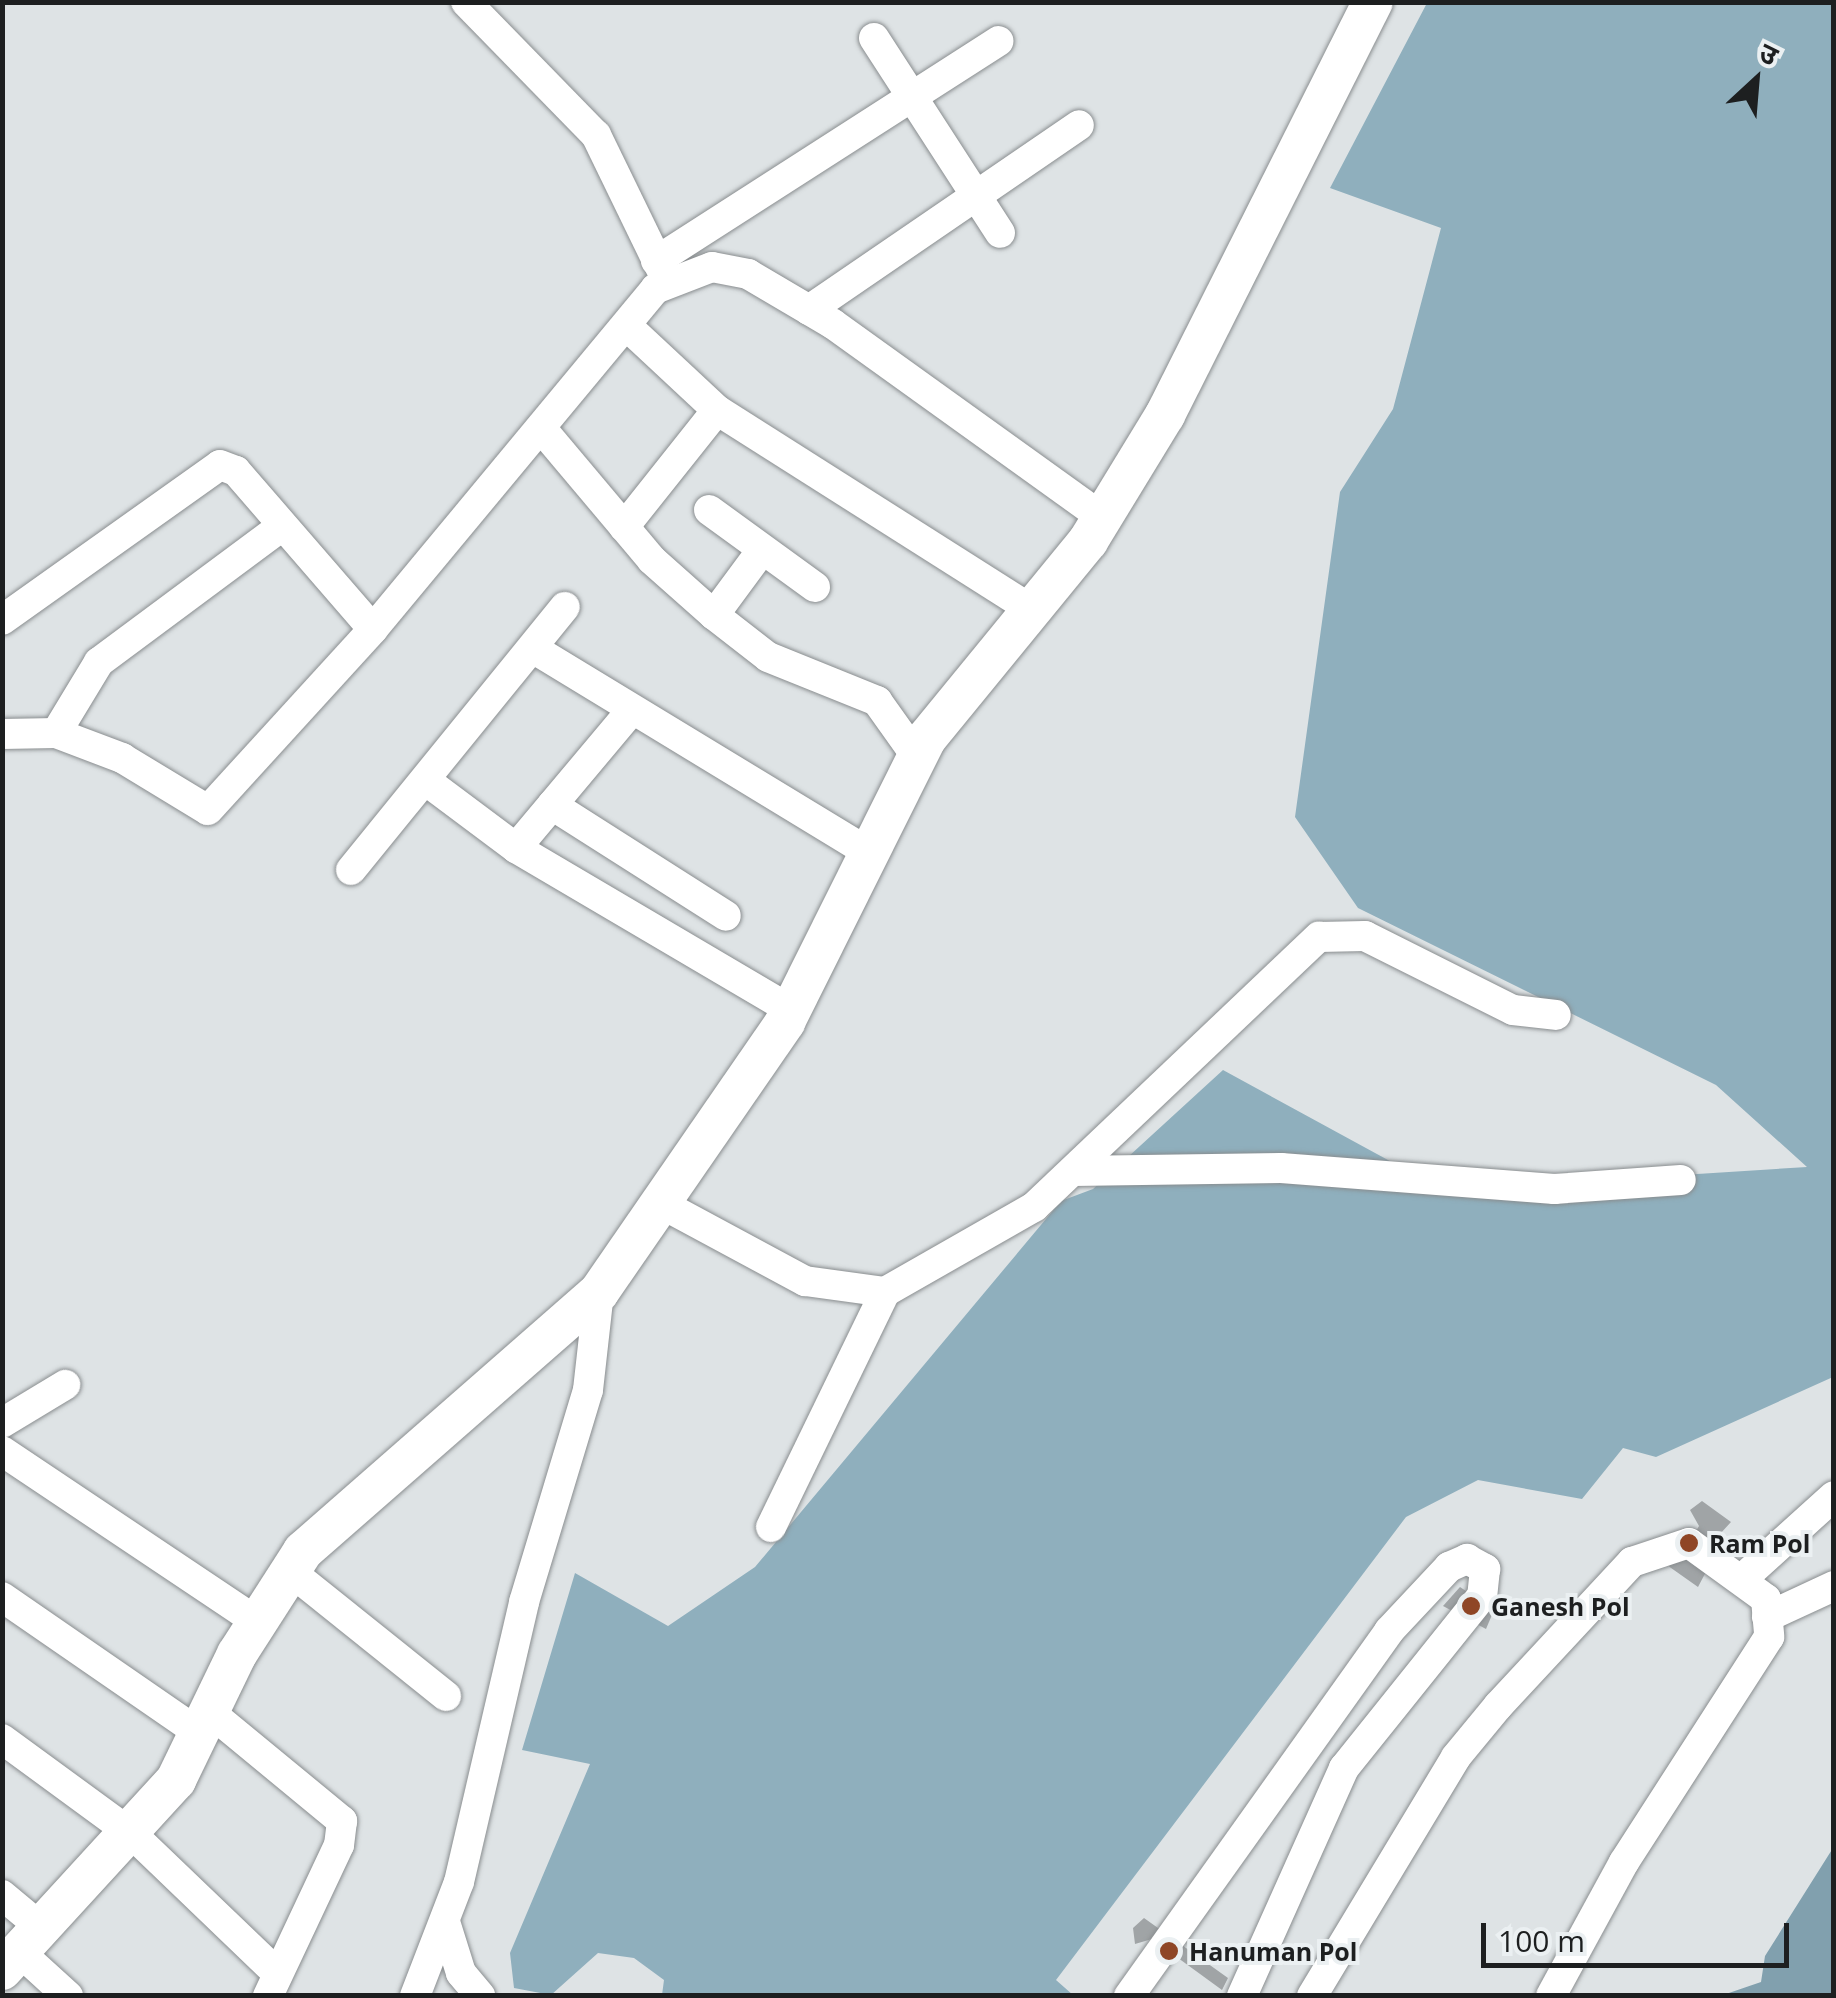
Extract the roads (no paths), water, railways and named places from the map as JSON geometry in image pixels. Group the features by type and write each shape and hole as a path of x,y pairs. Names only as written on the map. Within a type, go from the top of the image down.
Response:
{"main road":[{"path":"23,1952 132,1834 207,1724 257,1622 290,1572 600,1292 791,1010 918,757 1103,518 1373,2"}],"street":[{"path":"466,2 596,135 662,271"},
{"path":"874,38 1000,233"},
{"path":"2,734 56,733 122,758 208,810 373,630 629,328 662,271 999,42"},
{"path":"809,310 1079,125"},
{"path":"662,271 729,267 809,310 1103,518"},
{"path":"629,328 716,410 1031,609"},
{"path":"624,527 716,410"},
{"path":"541,428 624,527 714,615 768,657 877,700 918,757"},
{"path":"2,620 220,464 373,630"},
{"path":"709,510 815,588"},
{"path":"56,733 99,662 282,527"},
{"path":"714,615 762,550"},
{"path":"350,870 534,650 565,607"},
{"path":"534,650 630,712 870,853"},
{"path":"516,848 630,712"},
{"path":"425,780 516,848 791,1010"},
{"path":"552,806 726,916"},
{"path":"660,1203 805,1281 884,1292 1011,1224 1334,932 1391,946 1513,1010 1556,1015"},
{"path":"1073,1171 1282,1168 1554,1189 1681,1180"},
{"path":"414,1996 446,1925 524,1602 588,1390 600,1292"},
{"path":"772,1527 884,1292"},
{"path":"2,1423 65,1385"},
{"path":"2,1451 257,1622"},
{"path":"1741,1580 1834,1496"},
{"path":"1312,1996 1456,1756 1632,1562 1690,1542 1766,1600 1769,1636 1728,1708 1624,1862 1551,1996"},
{"path":"1129,1996 1389,1631 1449,1567 1467,1560 1485,1569 1482,1596 1344,1768 1242,1996"},
{"path":"290,1572 446,1696"},
{"path":"1767,1617 1834,1586"},
{"path":"2,1597 207,1724 342,1821 339,1845 273,1985 132,1834 2,1738"},
{"path":"2,1896 23,1952 68,1996"},
{"path":"446,1925 461,1973 480,1996"}],"place":[{"name":"Ram Pol","path":"1689,1543"},
{"name":"Ganesh Pol","path":"1471,1606"},
{"name":"Hanuman Pol","path":"1169,1951"}]}
